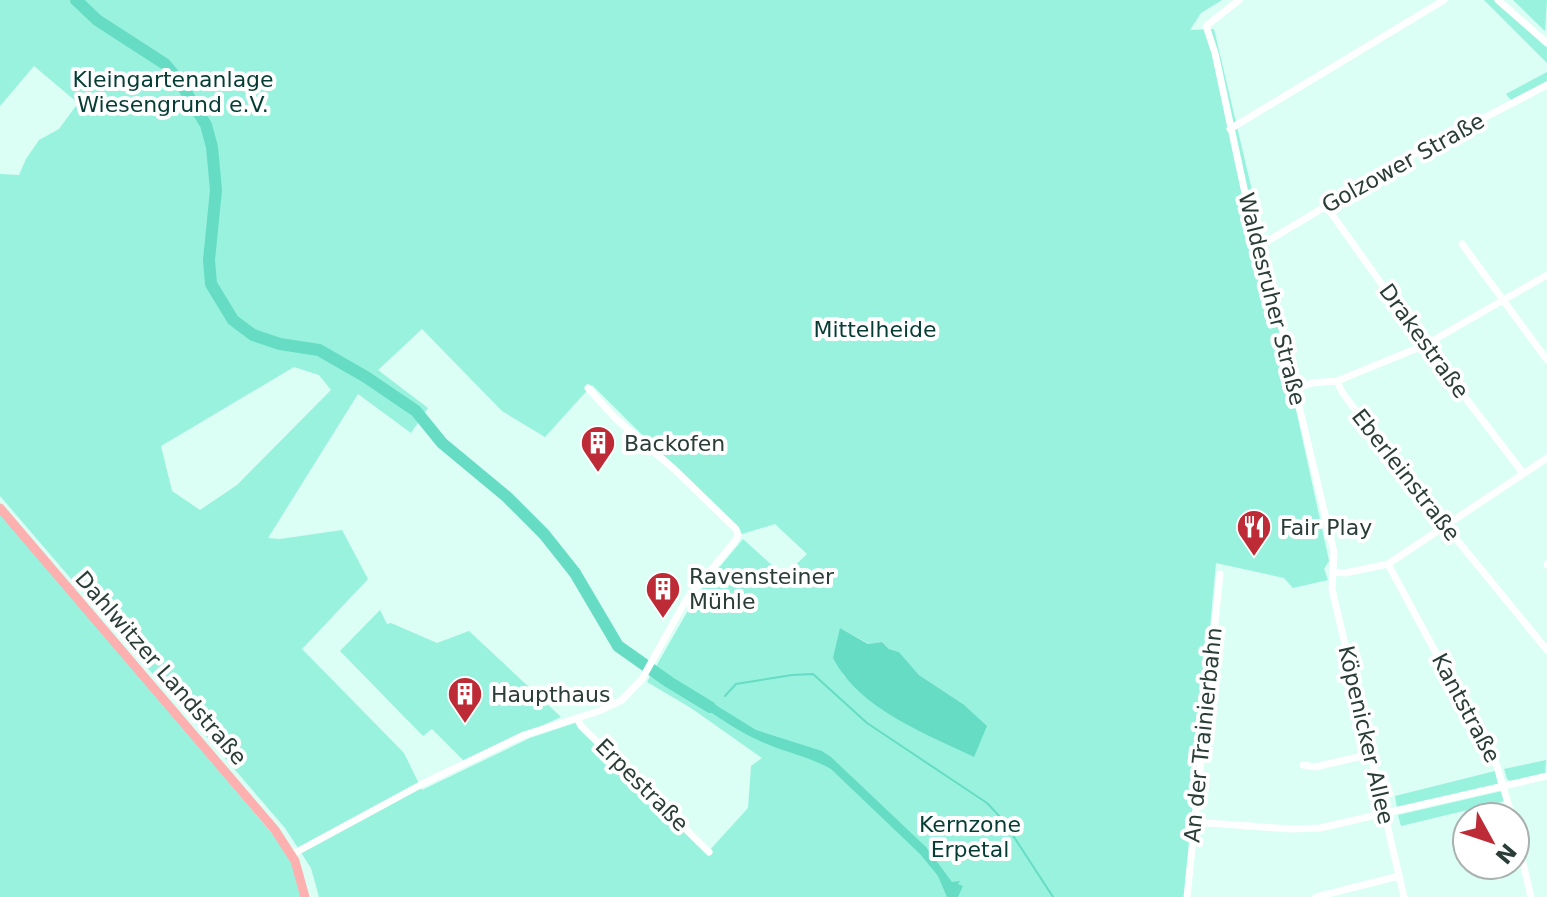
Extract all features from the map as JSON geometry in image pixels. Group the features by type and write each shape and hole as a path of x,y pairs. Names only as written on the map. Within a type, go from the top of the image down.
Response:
{"main road":[{"name":"Dahlwitzer Landstraße","path":"0,508 260,812 291,855 300,872 305,897"}],"street":[{"name":"Waldesruher Straße","path":"1239,0 1206,26 1220,75 1255,240 1261,245 1334,552 1334,572"},
{"path":"1230,129 1444,0"},
{"path":"1498,0 1547,43"},
{"name":"Golzower Straße","path":"1261,245 1403,160 1547,85"},
{"name":"Drakestraße","path":"1326,206 1425,345 1523,473"},
{"path":"1462,244 1547,360"},
{"path":"1295,388 1337,381 1425,345 1547,275"},
{"name":"Eberleinstraße","path":"1337,381 1342,392 1443,527 1448,529 1547,650"},
{"path":"291,855 424,783 524,735 614,704 644,676 686,600 738,535 736,529 615,418 588,388"},
{"path":"1334,572 1345,573 1388,564 1547,458"},
{"name":"Kantstraße","path":"1388,564 1497,766 1508,801"},
{"name":"Köpenicker Allee","path":"1334,572 1332,589 1404,897"},
{"name":"An der Trainierbahn","path":"1187,897 1220,574"},
{"name":"Erpestraße","path":"577,718 581,726 709,852"},
{"path":"1303,765 1315,767 1371,754"},
{"path":"1194,822 1306,830 1386,815 1547,776"},
{"path":"1316,897 1399,876"}],"green space":[{"path":"0,0 1222,0 1201,13 1190,30 1214,29 1267,254 1272,299 1329,561 1324,569 1328,580 1293,588 1284,578 1216,563 1185,897 319,897 311,868 285,828 0,496 0,174 19,175 39,140 59,129 78,103 34,66 0,106","holes":["422,329 502,411 545,437 592,385 742,534 775,524 807,554 784,576 743,539 698,593 647,682 691,708 762,758 751,766 748,808 708,852 578,722 530,738 422,790 404,753 302,649 368,579 342,530 268,538 358,394 411,433 428,408 378,370","294,367 319,375 331,390 237,485 200,510 172,491 161,446","840,628 869,644 882,642 889,649 899,652 919,675 963,704 876,704 843,675"]},
{"path":"1484,0 1494,0 1547,46 1547,63"},
{"path":"1513,0 1547,0 1545,31"},
{"path":"1547,72 1547,81 1511,100 1506,94"},
{"path":"0,512 284,848 293,865 301,897 0,897"},
{"path":"380,610 387,624 437,643 469,631 561,717 464,761 432,729 423,736 340,651"},
{"path":"1546,760 1545,774 1507,779 1504,769"},
{"path":"1495,771 1498,785 1397,808 1395,796"},
{"path":"1502,791 1505,801 1459,801"},
{"path":"1451,803 1451,814 1401,826 1398,815"}],"shaded area":[{"path":"840,628 868,644 882,642 889,649 899,652 919,675 963,704 987,726 974,757 895,718 860,692 833,658"},
{"path":"698,697 756,730 822,751 831,757 926,847 952,882 960,881 958,884 963,886 958,897 947,897 938,876 920,854 831,769 743,733 695,702"}],"waterway":[{"path":"76,0 97,20 165,64 180,82 206,125 212,147 216,190 209,260 211,284 233,320 253,335 280,344 319,350 416,411 442,443 507,497 544,534 575,573 618,646 710,707"},
{"path":"725,696 736,684 813,674 867,723 987,803 1003,820 1053,897"}],"place":[{"name":"Backofen","path":"598,474"},
{"name":"Fair Play","path":"1254,558"},
{"name":"Ravensteiner Mühle","path":"663,620"},
{"name":"Haupthaus","path":"465,725"}],"park label":[{"name":"Kleingartenanlage Wiesengrund e.V.","path":"173,92"},
{"name":"Mittelheide","path":"875,329"},
{"name":"Kernzone Erpetal","path":"970,836"}]}
